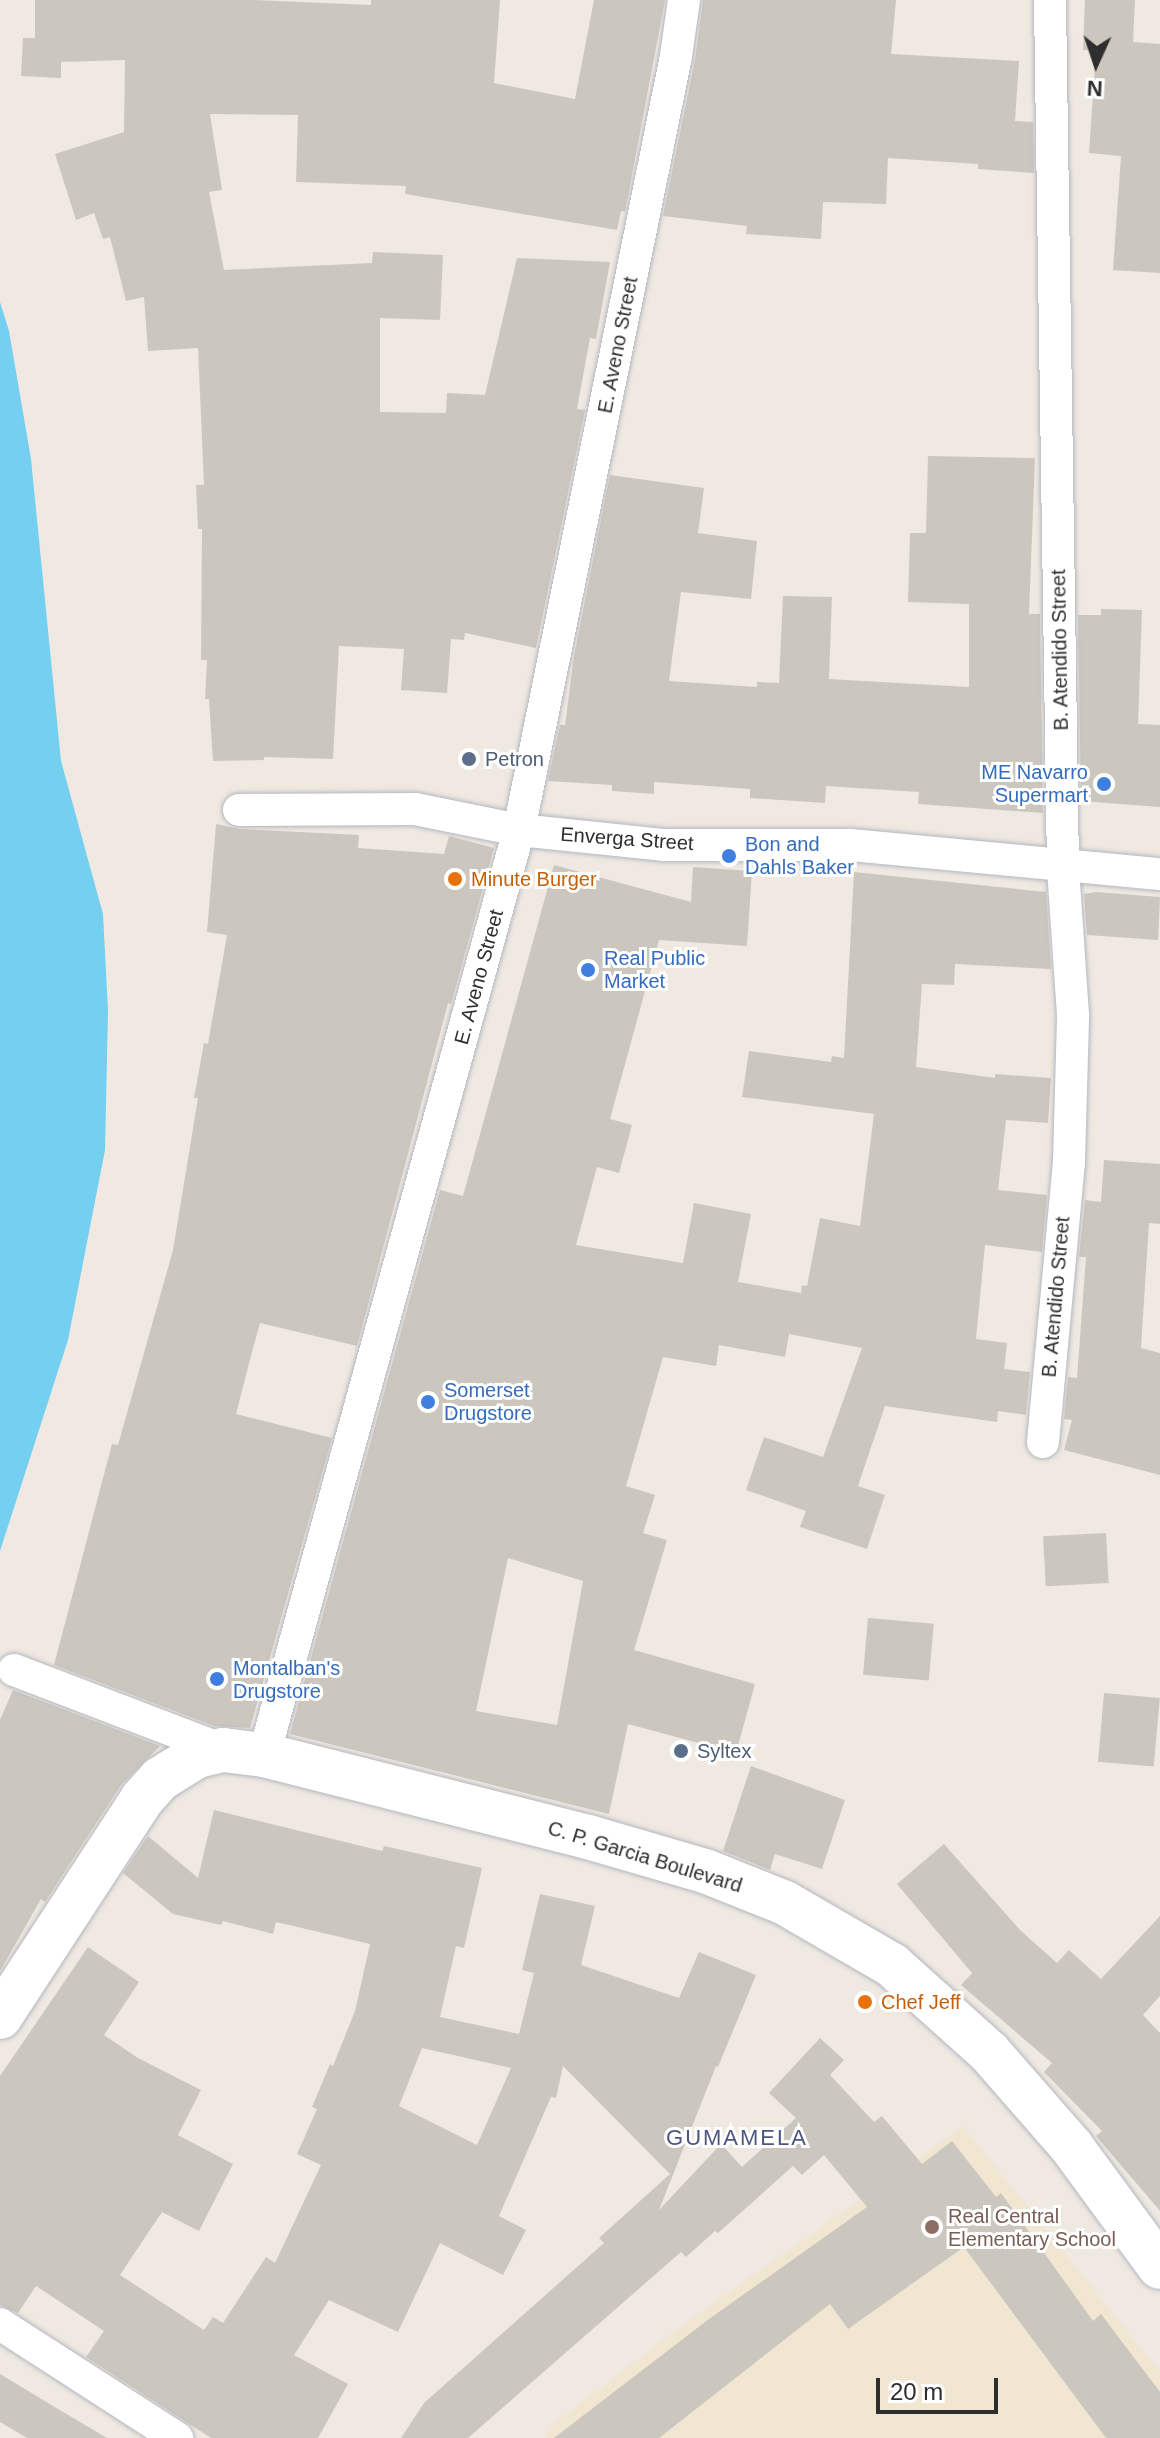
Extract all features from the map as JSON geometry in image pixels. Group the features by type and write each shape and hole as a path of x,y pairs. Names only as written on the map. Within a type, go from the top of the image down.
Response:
{"street":[{"name":"E. Aveno Street","path":"244,1752 519,830 676,56 684,0"},
{"name":"B. Atendido Street","path":"1043,1442 1069,1162 1073,1015 1063,868 1050,0"},
{"name":"Enverga Street","path":"239,810 415,809 519,830 665,845 851,845 1063,868 1160,874"},
{"path":"14,1670 244,1752"},
{"path":"0,2017 142,1799 178,1766 244,1752"},
{"name":"C. P. Garcia Boulevard","path":"244,1752 632,1850 705,1871 785,1903 892,1965 989,2052 1071,2146 1160,2267"},
{"path":"0,2324 177,2438"}],"shaded area":[{"name":"Real Central Elementary School","path":"963,2126 1160,2372 1160,2438 545,2438 552,2425 679,2328"}],"water":[{"path":"0,302 9,331 31,459 61,761 103,914 108,1011 105,1150 68,1340 0,1551"}],"building":[{"path":"35,0 252,0 371,5 371,0 500,0 494,83 575,99 594,0 665,0 625,212 621,211 617,230 405,194 406,186 296,182 298,115 210,114 222,190 209,192 224,270 372,263 373,252 443,255 440,320 380,318 380,412 446,413 447,393 485,395 517,258 610,262 596,339 590,338 577,409 585,410 536,648 465,633 464,640 451,639 447,693 401,690 404,649 339,646 333,759 264,757 264,760 213,761 209,699 205,699 207,660 201,660 202,529 198,529 196,485 204,485 198,348 148,351 144,297 126,301 110,237 103,239 94,213 76,220 55,154 124,132 125,60 61,62 61,78 21,76 23,38 35,38"},
{"path":"703,0 896,0 891,54 1019,61 1015,121 1033,122 1034,173 978,169 978,164 888,158 886,204 823,202 821,239 746,234 747,226 663,216 695,60"},
{"path":"1085,0 1135,0 1133,42 1160,44 1160,273 1113,270 1121,156 1089,153 1096,50 1083,50"},
{"path":"928,456 1035,458 1029,614 1040,614 1043,813 918,804 919,792 826,786 825,803 750,798 750,789 654,782 654,794 612,791 612,785 548,781 560,725 565,725 574,656 610,475 704,488 698,533 757,541 751,599 681,592 669,681 757,687 757,682 779,683 783,596 832,597 829,679 969,687 969,604 908,602 910,533 926,533"},
{"path":"1101,609 1142,610 1138,724 1160,725 1160,807 1081,801 1078,615 1101,615"},
{"path":"216,824 239,829 359,835 358,848 444,854 449,836 494,848 451,1004 448,1003 357,1346 260,1323 236,1414 332,1438 250,1728 214,1726 54,1665 112,1444 118,1445 173,1250 198,1098 194,1098 204,1043 208,1044 227,935 207,932"},
{"path":"554,865 691,902 693,867 752,871 747,946 659,940 610,1119 632,1125 619,1173 597,1167 576,1245 683,1263 694,1203 751,1214 738,1282 801,1293 802,1285 807,1286 820,1218 860,1226 874,1114 742,1097 749,1051 831,1062 832,1056 844,1058 854,872 1046,892 1051,969 955,964 954,985 922,984 916,1067 995,1078 995,1074 1051,1078 1048,1123 1006,1120 998,1190 1047,1195 1042,1252 985,1245 976,1339 1007,1343 1004,1369 1030,1372 1026,1415 998,1411 997,1422 885,1406 858,1486 885,1495 867,1549 800,1527 806,1511 746,1490 764,1437 823,1457 862,1348 789,1334 785,1357 719,1345 716,1366 663,1357 626,1486 655,1495 643,1533 667,1540 634,1650 755,1684 736,1753 628,1724 609,1814 290,1734 440,1190 463,1196","holes":["508,1558 583,1581 557,1725 476,1711"]},
{"path":"1096,892 1160,897 1158,940 1087,935 1084,894"},
{"path":"1104,1160 1160,1164 1160,1224 1149,1223 1141,1348 1160,1353 1160,1475 1064,1450 1072,1420 1064,1419 1068,1377 1077,1378 1086,1257 1079,1257 1085,1200 1101,1202"},
{"path":"1106,1533 1109,1583 1046,1586 1043,1536"},
{"path":"868,1618 934,1624 929,1681 863,1675"},
{"path":"13,1690 160,1746 121,1785 45,1902 41,1899 0,1971 0,1720"},
{"path":"1104,1693 1160,1698 1154,1767 1098,1762"},
{"path":"751,1766 845,1800 822,1869 775,1854 770,1870 723,1851"},
{"path":"214,1810 382,1851 384,1846 482,1868 464,1948 456,1946 440,2017 519,2034 534,1973 522,1970 540,1894 595,1906 581,1965 679,1998 699,1952 756,1975 659,2210 721,2144 742,2167 796,2118 769,2093 820,2038 844,2060 830,2075 874,2122 882,2116 922,2164 952,2141 996,2197 1001,2193 1093,2321 1101,2314 1160,2392 1160,2438 1106,2438 964,2247 848,2329 830,2304 659,2438 554,2438 709,2319 867,2207 824,2155 802,2175 793,2166 718,2233 715,2231 686,2257 681,2252 468,2438 401,2438 424,2403 604,2243 599,2238 670,2174 563,2066 556,2098 551,2097 499,2216 526,2230 503,2275 440,2243 398,2332 329,2300 294,2355 348,2384 318,2438 211,2438 86,2357 104,2331 36,2286 18,2313 0,2305 0,2076 88,1947 139,1982 104,2035 138,2058 201,2090 178,2135 233,2164 199,2231 162,2212 120,2275 204,2330 213,2317 223,2323 266,2257 275,2263 321,2165 297,2154 317,2109 312,2107 330,2064 333,2066 355,2011 370,1944 276,1922 273,1934 223,1921 221,1925 173,1914 123,1873 148,1836 198,1878","holes":["422,2048 511,2068 477,2145 399,2106"]},
{"path":"944,1844 1020,1930 1057,1963 1069,1950 1101,1979 1160,1916 1160,1996 1143,2015 1160,2033 1160,2211 1096,2136 1102,2131 1044,2072 1052,2063 961,1985 972,1973 897,1884"},
{"path":"0,2374 107,2438 27,2438 0,2422"}],"place":[{"name":"Petron","path":"469,759"},
{"name":"ME Navarro Supermart","path":"1104,784"},
{"name":"Bon and Dahls Baker","path":"729,856"},
{"name":"Minute Burger","path":"455,879"},
{"name":"Real Public Market","path":"588,970"},
{"name":"Somerset Drugstore","path":"428,1402"},
{"name":"Montalban's Drugstore","path":"217,1679"},
{"name":"Syltex","path":"681,1751"},
{"name":"Chef Jeff","path":"865,2002"},
{"name":"Real Central Elementary School","path":"932,2227"}],"district":[{"name":"GUMAMELA","path":"737,2138"}]}
